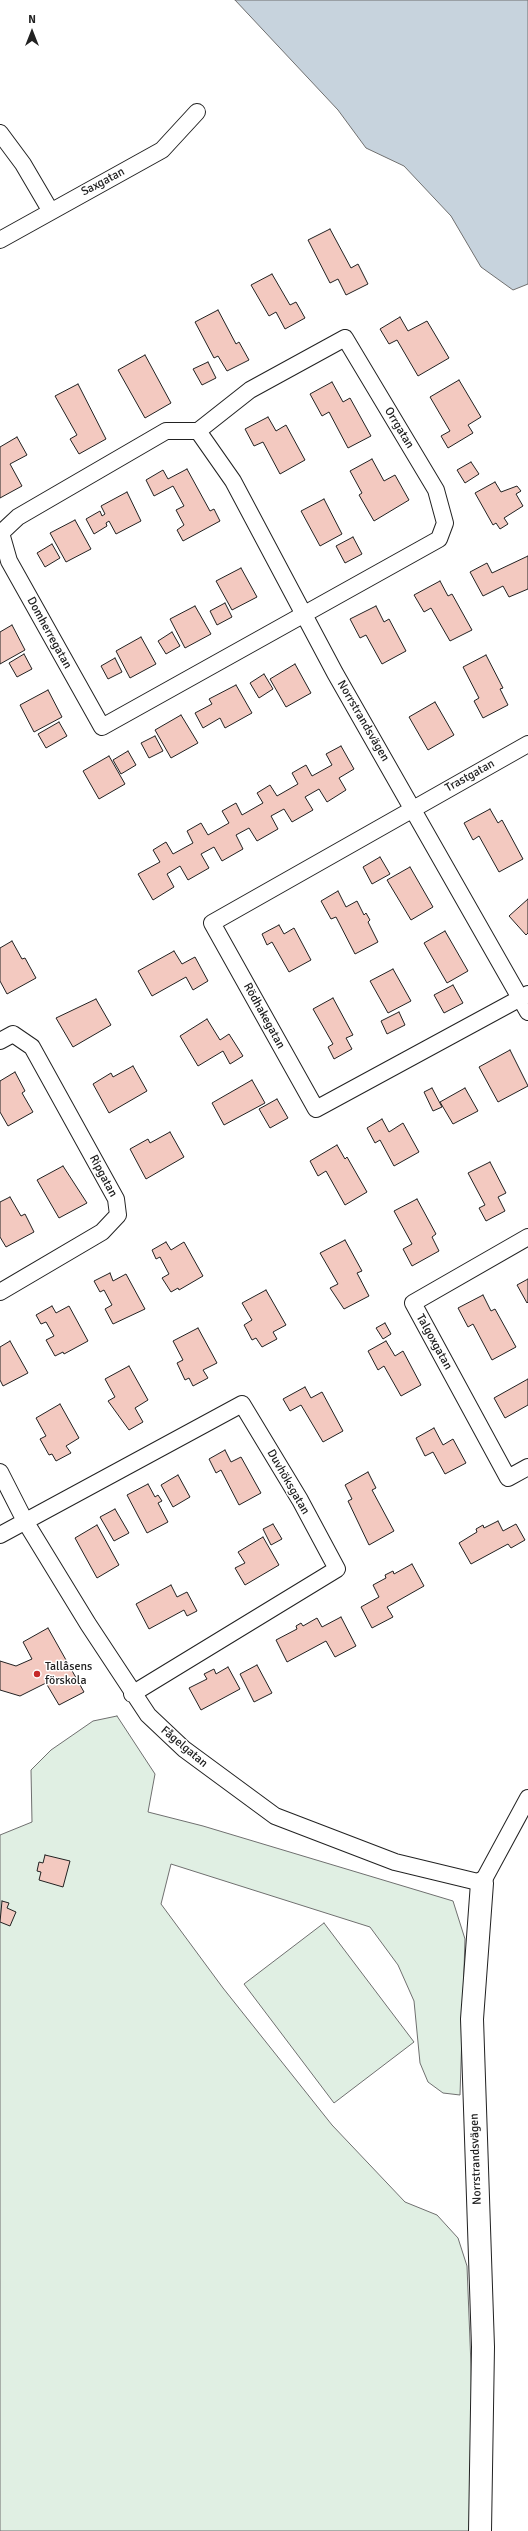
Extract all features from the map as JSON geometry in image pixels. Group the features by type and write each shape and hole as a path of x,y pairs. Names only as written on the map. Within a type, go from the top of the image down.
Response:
{"street":[{"name":"Saxgatan","path":"0,240 50,210 162,150 197,112"},
{"path":"0,133 23,164 50,210"},
{"name":"Orrgatan","path":"198,431 250,390 345,338 436,490 445,523 439,539 304,614"},
{"name":"Domherregatan","path":"198,431 166,431 18,517 1,533 9,561 102,727 304,614"},
{"name":"Norrstrandsvägen","path":"198,431 233,481 304,614 412,807 525,1001"},
{"name":"Trastgatan","path":"412,807 528,744"},
{"name":"Rödhakegatan","path":"412,807 212,923 316,1109 525,1001"},
{"name":"Ripgatan","path":"0,1040 13,1034 32,1047 116,1199 118,1215 102,1232 0,1292"},
{"name":"Talgoxgatan","path":"528,1237 413,1303 508,1478 528,1467"},
{"name":"Duvhöksgatan","path":"25,1521 242,1404 300,1500 337,1569 132,1694"},
{"name":"Fågelgatan","path":"0,1472 25,1521 132,1694 148,1715 184,1749 275,1816 395,1862 482,1883"},
{"path":"0,1535 25,1521"},
{"name":"Norrstrandsvägen","path":"480,2531 483,2347 472,2019 482,1883 528,1798"}],"green space":[{"path":"117,1716 155,1774 148,1812 203,1826 453,1901 465,1939 460,2095 443,2093 428,2082 420,2063 414,2001 398,1965 370,1927 171,1864 161,1904 223,1988 332,2125 405,2202 437,2215 458,2238 467,2266 471,2366 473,2504 470,2531 0,2531 0,1835 32,1822 31,1770 51,1750 93,1721"},
{"path":"324,1923 414,2042 334,2103 244,1984"}],"shaded area":[{"path":"235,0 528,0 528,284 513,290 481,267 451,216 404,166 366,148 338,110"}],"building":[{"path":"330,229 351,268 358,264 368,284 346,295 338,279 330,283 308,240"},
{"path":"272,274 290,305 296,302 305,318 285,329 276,312 269,316 251,285"},
{"path":"218,310 236,344 239,342 249,360 227,371 218,356 214,358 195,322"},
{"path":"400,317 408,331 427,321 449,358 418,376 397,340 389,344 380,329"},
{"path":"145,355 171,403 145,418 118,370"},
{"path":"208,362 216,378 202,385 193,369"},
{"path":"459,380 481,417 468,425 473,433 448,448 441,436 450,431 430,397"},
{"path":"332,382 343,402 350,398 371,436 348,448 329,412 322,416 310,394"},
{"path":"78,384 106,439 79,454 70,439 77,435 55,396"},
{"path":"268,417 276,431 286,425 305,460 280,474 263,442 254,446 245,429"},
{"path":"17,437 27,455 10,464 22,486 0,498 0,447"},
{"path":"372,459 384,481 395,475 409,500 374,521 359,495 362,493 350,471"},
{"path":"471,462 479,474 465,483 457,470"},
{"path":"187,469 210,511 214,509 220,521 183,541 177,530 184,525 176,510 184,506 173,486 154,496 146,480 163,470 168,479"},
{"path":"495,482 501,492 517,486 521,491 516,494 523,506 504,518 508,524 500,529 496,523 493,525 475,493"},
{"path":"127,492 141,521 116,534 109,521 106,523 107,526 94,534 86,519 100,511 102,516 105,514 101,506"},
{"path":"324,499 342,534 320,546 301,511"},
{"path":"75,520 91,549 66,562 50,533"},
{"path":"353,537 362,554 345,563 336,546"},
{"path":"52,544 60,558 45,567 37,553"},
{"path":"528,556 528,589 509,597 503,586 483,596 470,572 487,563 492,573"},
{"path":"241,568 257,597 232,610 216,581"},
{"path":"440,581 448,596 452,594 472,630 450,641 431,608 424,612 414,595"},
{"path":"225,603 232,617 217,625 210,611"},
{"path":"195,606 211,634 185,648 170,619"},
{"path":"376,606 384,622 389,619 406,651 382,664 366,635 360,638 350,619"},
{"path":"12,625 25,650 0,664 0,632"},
{"path":"172,632 180,646 166,654 158,641"},
{"path":"141,637 156,664 130,678 116,651"},
{"path":"24,654 32,669 17,677 9,663"},
{"path":"486,655 503,688 500,689 508,705 483,718 474,701 479,698 463,667"},
{"path":"115,658 122,672 108,679 101,666"},
{"path":"295,664 311,693 286,707 270,679"},
{"path":"264,674 273,689 259,698 250,683"},
{"path":"236,685 252,713 225,728 220,718 203,728 195,713 212,704 209,699"},
{"path":"48,690 62,717 34,732 20,705"},
{"path":"435,702 454,735 428,750 409,717"},
{"path":"181,715 198,743 171,758 155,730"},
{"path":"59,722 67,736 46,748 38,734"},
{"path":"155,736 163,751 149,758 141,743"},
{"path":"341,746 354,769 339,778 346,790 327,802 319,789 305,797 313,810 292,822 284,809 271,816 278,829 257,841 249,828 236,835 243,849 222,861 214,847 201,854 209,868 188,880 180,866 167,874 174,887 153,900 138,874 160,862 153,850 166,842 173,854 193,843 187,831 201,823 208,835 229,823 222,811 236,803 242,815 263,803 257,793 270,785 277,796 298,784 292,773 306,765 312,776 332,765 326,754"},
{"path":"128,751 136,765 121,774 113,760"},
{"path":"109,756 125,784 99,799 83,771"},
{"path":"490,809 498,823 502,820 523,859 499,872 479,836 473,840 464,823"},
{"path":"380,857 390,874 372,884 363,867"},
{"path":"410,867 433,907 411,920 387,880"},
{"path":"338,891 346,907 357,901 364,915 366,913 370,920 368,922 378,942 355,954 336,917 331,919 321,901"},
{"path":"528,899 528,933 526,935 509,916"},
{"path":"279,925 284,934 294,928 311,960 289,972 272,942 267,945 262,934"},
{"path":"445,931 468,971 447,983 424,943"},
{"path":"12,941 22,959 25,958 36,978 7,994 0,981 0,948"},
{"path":"174,951 182,964 195,957 208,981 193,990 186,977 152,996 138,971"},
{"path":"393,969 411,1001 388,1013 370,981"},
{"path":"453,985 463,1003 444,1013 434,995"},
{"path":"333,998 353,1035 346,1038 352,1049 334,1059 328,1047 333,1044 313,1009"},
{"path":"96,999 111,1025 73,1047 56,1018"},
{"path":"399,1012 405,1025 387,1034 381,1021"},
{"path":"207,1019 220,1040 229,1034 243,1056 230,1064 223,1051 198,1066 180,1036"},
{"path":"510,1050 528,1086 498,1102 479,1067"},
{"path":"133,1066 147,1091 109,1113 93,1084 111,1073 113,1077"},
{"path":"15,1072 25,1091 22,1093 33,1112 8,1126 0,1112 0,1081"},
{"path":"252,1080 265,1103 224,1125 212,1103"},
{"path":"432,1088 442,1107 433,1111 424,1092"},
{"path":"465,1088 478,1111 453,1124 440,1102"},
{"path":"277,1099 288,1118 270,1128 259,1109"},
{"path":"382,1119 389,1132 403,1123 419,1152 394,1166 380,1140 375,1143 367,1128"},
{"path":"170,1132 184,1157 146,1179 130,1149 148,1139 150,1143"},
{"path":"337,1145 345,1159 347,1157 367,1192 345,1205 326,1171 318,1176 310,1161"},
{"path":"490,1162 506,1193 498,1197 505,1211 486,1221 479,1208 485,1205 468,1173"},
{"path":"63,1166 87,1203 59,1218 37,1180"},
{"path":"10,1197 21,1216 25,1214 34,1232 6,1247 0,1237 0,1202"},
{"path":"417,1199 436,1234 432,1237 439,1251 412,1266 403,1249 412,1244 394,1211"},
{"path":"345,1240 362,1271 357,1273 369,1296 344,1309 330,1288 338,1284 320,1253"},
{"path":"166,1242 171,1250 184,1242 203,1276 179,1290 178,1288 171,1292 162,1278 169,1274 160,1257 156,1259 152,1250"},
{"path":"110,1273 113,1281 126,1274 145,1309 113,1324 105,1309 112,1305 104,1290 100,1292 94,1281"},
{"path":"528,1279 528,1302 527,1303 517,1285"},
{"path":"266,1290 286,1325 273,1332 277,1339 262,1347 256,1338 252,1340 244,1325 252,1320 242,1303"},
{"path":"483,1295 491,1311 495,1309 516,1347 492,1360 473,1324 468,1327 458,1308"},
{"path":"52,1306 56,1313 69,1306 88,1341 64,1354 63,1352 55,1356 46,1340 54,1336 46,1322 41,1324 36,1315"},
{"path":"385,1323 391,1334 383,1339 376,1328"},
{"path":"198,1328 217,1363 203,1370 208,1378 193,1386 189,1378 185,1380 177,1363 183,1360 173,1341"},
{"path":"10,1341 28,1373 3,1386 0,1380 0,1347"},
{"path":"386,1341 395,1356 403,1351 421,1385 401,1396 384,1366 378,1370 368,1351"},
{"path":"129,1366 148,1400 135,1408 143,1422 129,1430 108,1401 115,1397 105,1379"},
{"path":"528,1379 528,1405 505,1418 494,1398"},
{"path":"305,1387 311,1398 322,1392 343,1431 323,1442 301,1405 290,1411 283,1399"},
{"path":"60,1404 79,1438 66,1446 71,1453 56,1461 52,1454 49,1455 40,1439 46,1436 36,1418"},
{"path":"434,1428 443,1445 453,1439 466,1463 445,1474 433,1452 425,1456 416,1438"},
{"path":"225,1450 231,1462 241,1457 261,1493 239,1505 221,1470 216,1473 209,1459"},
{"path":"368,1472 376,1488 372,1490 394,1531 369,1545 348,1501 352,1499 345,1485"},
{"path":"178,1475 190,1497 173,1507 161,1485"},
{"path":"148,1484 155,1497 158,1495 162,1501 158,1503 168,1522 147,1533 127,1495"},
{"path":"115,1509 129,1533 114,1541 100,1517"},
{"path":"498,1521 503,1531 516,1524 525,1540 511,1548 508,1544 471,1564 459,1543 477,1532 476,1529 483,1525 484,1528"},
{"path":"273,1524 282,1539 271,1545 263,1529"},
{"path":"97,1525 119,1565 97,1578 75,1538"},
{"path":"263,1537 279,1565 245,1585 235,1568 245,1563 238,1552"},
{"path":"412,1564 424,1586 387,1607 393,1617 372,1628 361,1607 379,1597 373,1585 386,1578 385,1575 393,1571 394,1574"},
{"path":"171,1585 177,1597 187,1592 197,1611 187,1616 184,1610 149,1629 136,1604"},
{"path":"341,1617 356,1646 335,1657 326,1641 287,1662 276,1640 297,1629 296,1626 301,1623 303,1626 317,1618 322,1627"},
{"name":"Tallåsens förskola","path":"48,1628 84,1692 59,1705 46,1683 20,1696 0,1690 0,1661 16,1666 32,1659 23,1642"},
{"path":"257,1665 272,1693 254,1702 240,1674"},
{"path":"228,1667 240,1689 201,1710 189,1688 207,1679 204,1674 214,1669 216,1674"},
{"path":"45,1855 70,1861 63,1887 39,1880 41,1872 37,1871 39,1862 43,1863"},
{"path":"2,1901 9,1903 7,1908 16,1912 10,1926 0,1922"}],"place":[{"name":"Tallåsens förskola","path":"37,1674"}]}
